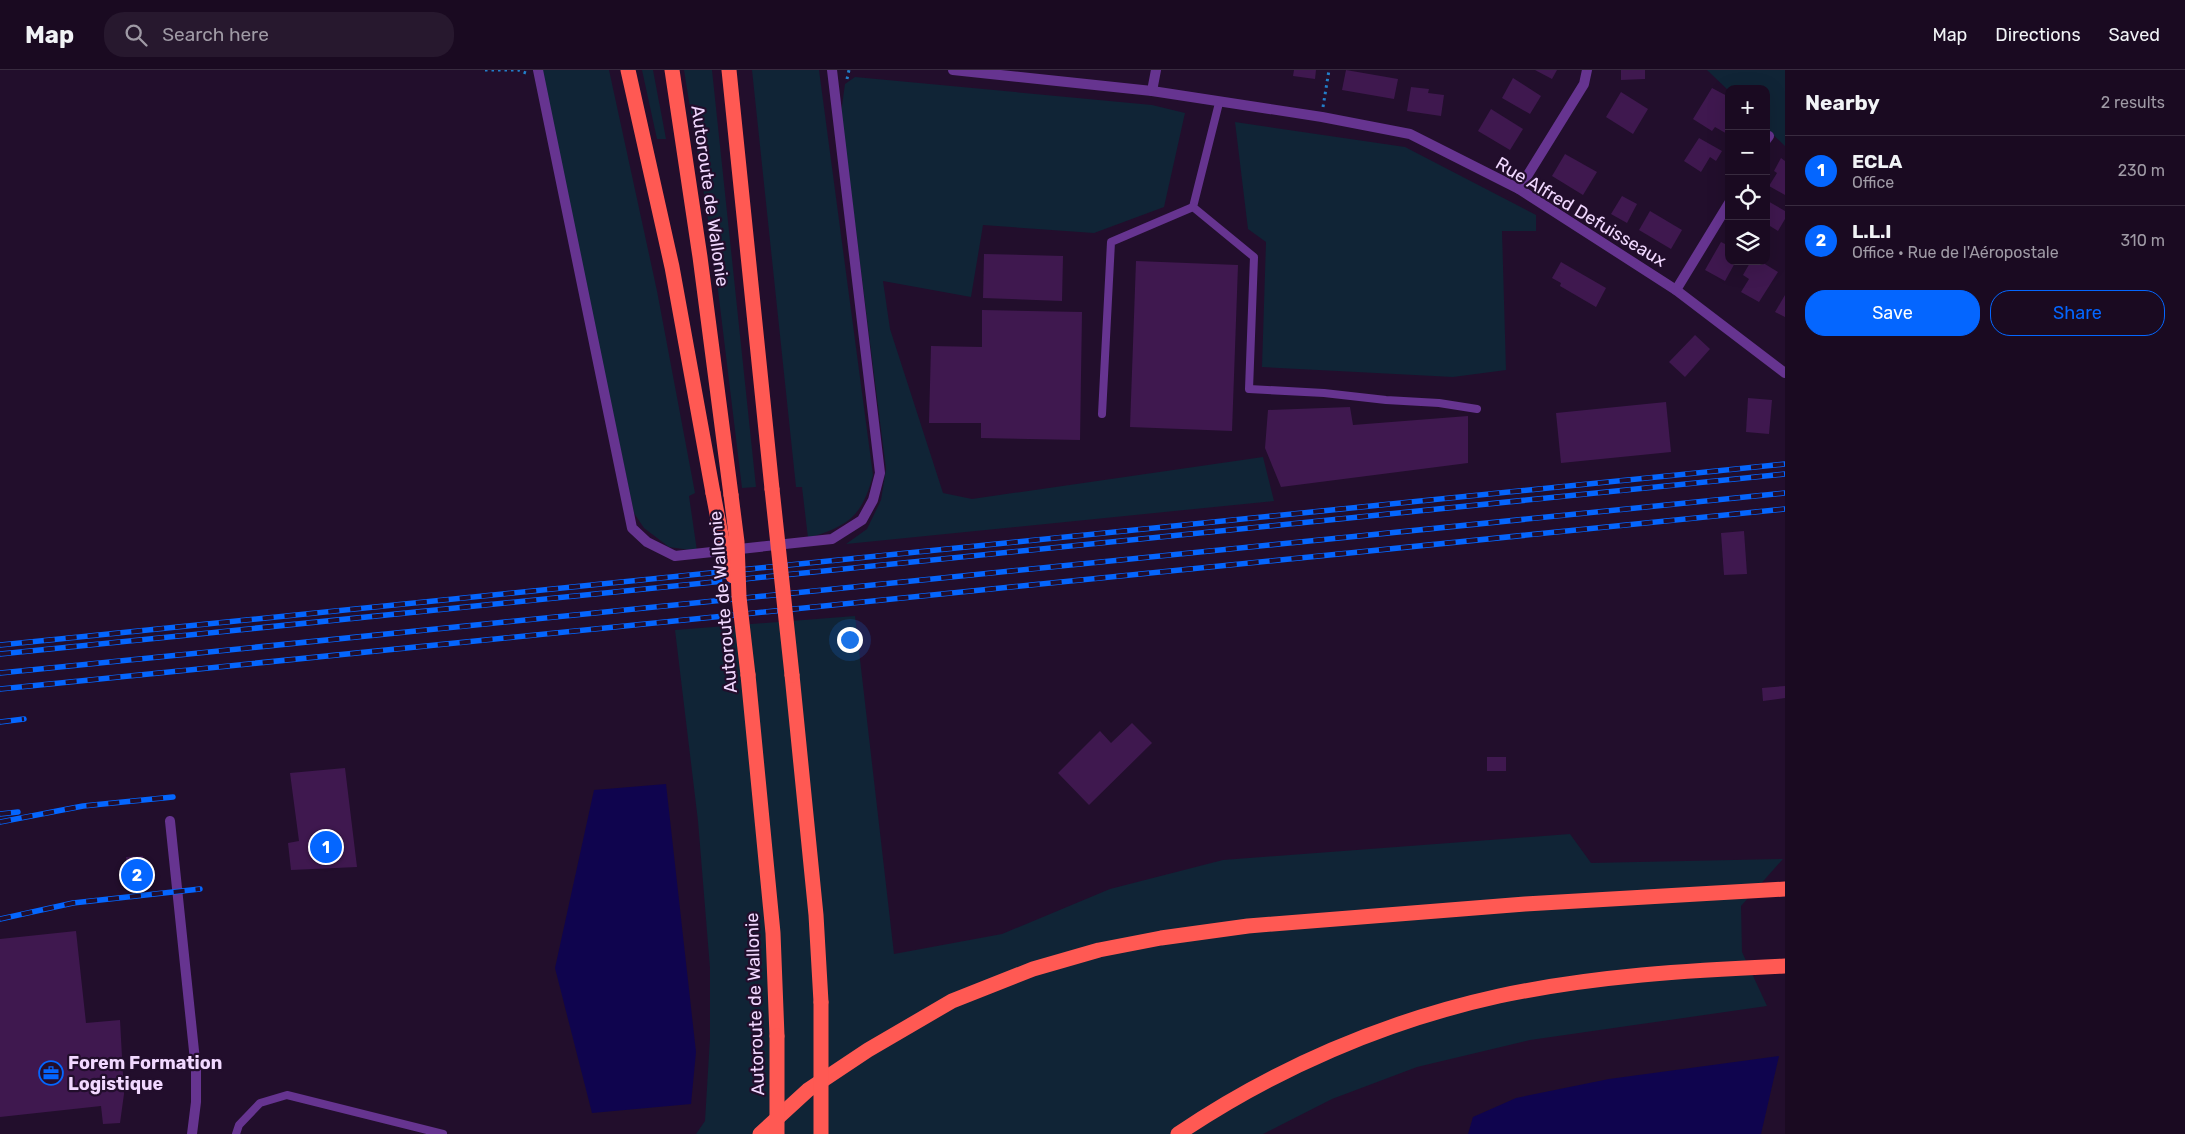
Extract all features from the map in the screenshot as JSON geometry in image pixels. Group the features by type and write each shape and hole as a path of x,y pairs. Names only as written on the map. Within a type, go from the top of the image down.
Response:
{"highway":[{"path":"628,70 672,267 722,540 739,597"},
{"name":"Autoroute de Wallonie","path":"672,70 700,257 737,542 739,597 772,914 777,1036 776,1134"},
{"name":"Autoroute de Wallonie","path":"729,70 816,915 821,1002 821,1134"},
{"path":"760,1134 808,1090 868,1050 952,1001 1033,970 1099,950 1161,938 1248,926 1525,904 1785,890"},
{"path":"1178,1134 1210,1112 1276,1076 1349,1042 1424,1016 1499,996 1580,982 1656,974 1785,966"}],"street":[{"path":"538,73 632,528 647,542 675,556 832,539 862,520 872,500 880,473 832,70"},
{"name":"Rue Alfred Defuisseaux","path":"953,70 1152,91 1219,103 1322,117 1410,134 1519,188 1676,290 1785,373"},
{"path":"1152,91 1156,70"},
{"path":"1519,188 1584,84 1587,70"},
{"path":"1676,290 1725,210"},
{"path":"170,821 196,1070 196,1102 192,1134"}],"lane":[{"path":"1193,206 1219,103"},
{"path":"1193,206 1254,256 1248,389 1324,393 1386,400 1439,403 1477,409"},
{"path":"1102,414 1111,242 1193,206"},
{"path":"236,1134 238,1125 260,1103 287,1096 443,1134"}],"path":[{"path":"485,70 518,70 538,73"},
{"path":"1322,117 1329,70"}],"shaded area":[{"path":"540,70 609,70 657,291 695,493 689,496 697,551 669,547 644,528 634,513"},
{"path":"642,70 653,70 666,139 657,139"},
{"path":"684,70 712,70 756,487 742,488 714,257"},
{"path":"752,70 819,70 873,475 864,501 851,518 833,529 808,538 802,487 796,487"},
{"path":"1707,70 1785,70 1785,146 1770,132 1770,85 1725,85 1725,87"},
{"path":"855,77 1152,105 1185,113 1164,207 1094,233 983,225 971,297 883,281 890,329 943,493 972,499 1263,457 1274,501 846,544 867,529 881,500 886,469 841,113 845,84"},
{"path":"1235,122 1405,147 1536,215 1536,231 1502,231 1506,370 1453,377 1262,367 1266,242 1248,229"},
{"path":"855,616 894,954 1002,934 1110,889 1223,860 1570,834 1591,863 1783,859 1741,906 1742,952 1767,1006 1530,1040 1417,1067 1332,1099 1263,1134 696,1134 705,1121 710,1038 710,968 698,821 675,630"},
{"path":"666,784 696,1052 691,1104 592,1113 555,968 594,790"},
{"path":"1779,1056 1761,1134 1468,1134 1473,1117 1516,1098 1609,1079"}],"building":[{"path":"1294,70 1316,70 1315,79 1293,76"},
{"path":"1346,70 1398,79 1394,99 1342,90"},
{"path":"1535,70 1557,70 1552,79"},
{"path":"1621,70 1645,70 1645,79 1621,80"},
{"path":"1513,78 1541,96 1530,114 1502,98"},
{"path":"1411,87 1429,89 1428,93 1444,95 1441,116 1407,111"},
{"path":"1712,88 1725,95 1725,133 1715,127 1712,131 1693,119"},
{"path":"1621,92 1648,109 1633,134 1606,117"},
{"path":"1491,109 1523,129 1510,150 1478,131"},
{"path":"1699,138 1722,151 1716,161 1710,157 1701,172 1684,161"},
{"path":"1565,154 1597,172 1583,195 1552,176"},
{"path":"1781,158 1785,161 1785,195 1770,187 1777,173 1774,171"},
{"path":"1622,196 1637,204 1627,223 1611,214"},
{"path":"1770,202 1785,211 1785,219 1778,231 1770,226"},
{"path":"1650,211 1682,230 1671,249 1639,230"},
{"path":"1721,242 1725,244 1725,265 1734,265 1725,281 1705,270"},
{"path":"984,254 1063,256 1062,301 983,298"},
{"path":"1136,261 1238,265 1232,431 1130,427"},
{"path":"1561,262 1606,288 1596,307 1560,286 1561,283 1552,278"},
{"path":"1749,265 1767,265 1778,272 1759,302 1741,292 1749,279 1743,275"},
{"path":"1785,295 1785,317 1775,312"},
{"path":"982,310 1082,312 1080,440 981,438 981,423 929,423 931,346 982,347"},
{"path":"1695,335 1710,349 1685,377 1669,362"},
{"path":"1748,398 1772,400 1769,434 1746,432"},
{"path":"1666,402 1671,452 1561,463 1556,413"},
{"path":"1350,407 1353,425 1468,416 1468,463 1281,487 1265,448 1268,410"},
{"path":"1744,531 1747,574 1724,575 1721,533"},
{"path":"1785,686 1785,698 1763,701 1762,688"},
{"path":"1132,723 1152,743 1089,805 1058,773 1100,731 1111,743"},
{"path":"1487,757 1506,757 1506,771 1487,771"},
{"path":"345,768 357,867 291,870 288,843 299,841 290,773"},
{"path":"143,856 147,880 129,883 126,857"},
{"path":"76,931 86,1023 120,1020 124,1094 120,1123 103,1124 101,1106 0,1117 0,939"}],"railway":[{"path":"0,645 1785,464"},
{"path":"0,654 1785,474"},
{"path":"0,673 1785,493"},
{"path":"0,689 1785,509"},
{"path":"0,722 24,719"},
{"path":"0,822 83,806 173,797"},
{"path":"0,814 18,812"},
{"path":"0,919 73,903 200,889"}],"place":[{"name":"ECLA","path":"326,847"},
{"name":"L.L.I","path":"137,875"},
{"name":"Forem Formation Logistique","path":"51,1073"}]}
